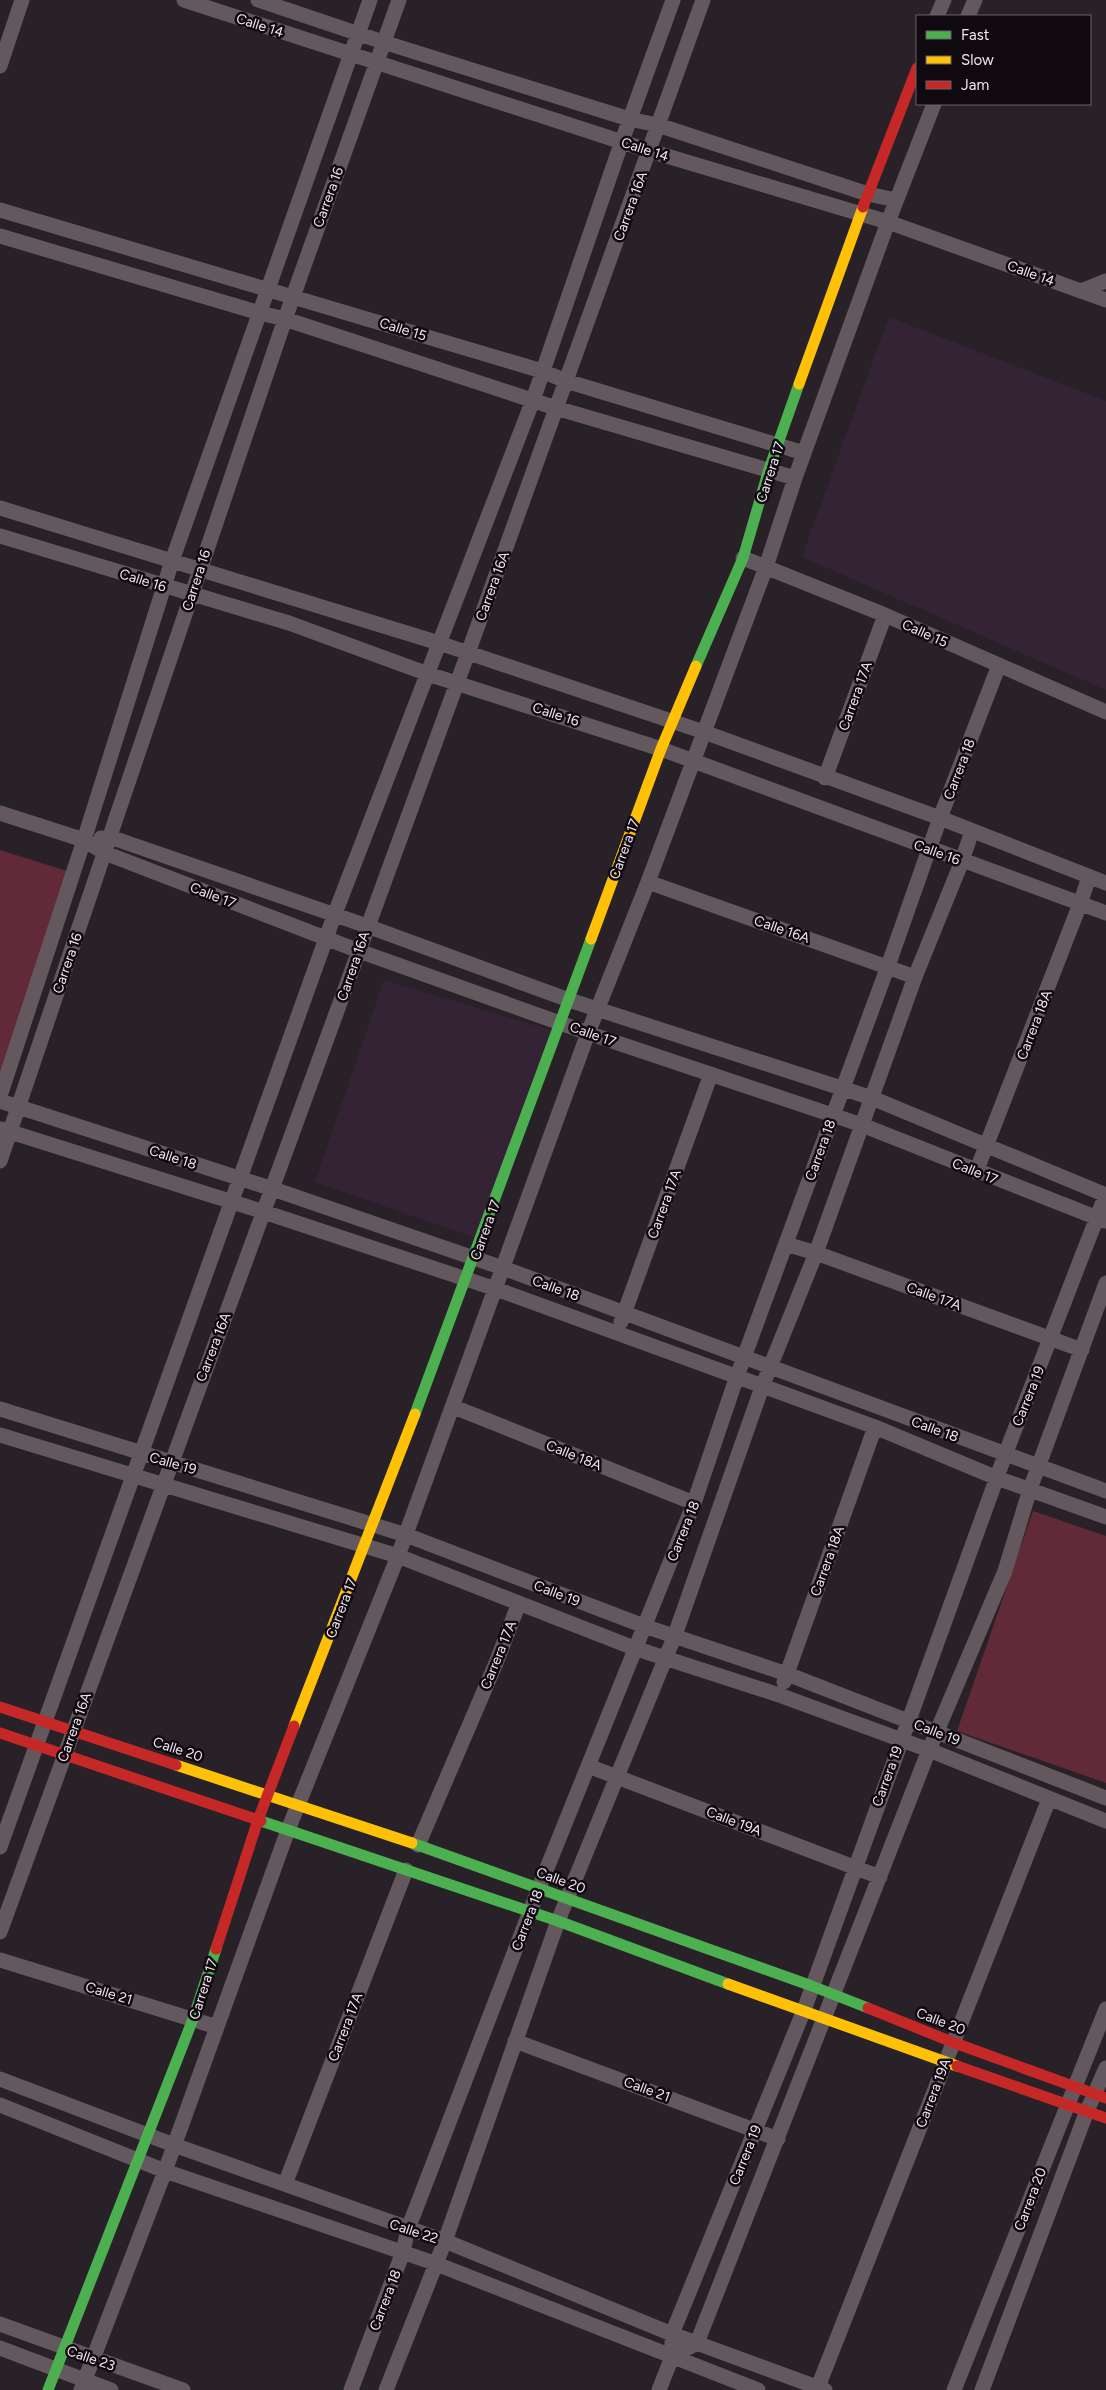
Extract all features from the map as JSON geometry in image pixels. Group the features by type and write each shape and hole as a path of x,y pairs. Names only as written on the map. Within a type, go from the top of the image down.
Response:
{"street":[{"path":"0,66 22,0"},
{"name":"Calle 14","path":"184,0 650,151 888,222 1106,300"},
{"name":"Calle 14","path":"258,0 359,32 383,42 658,125 868,194 896,200"},
{"name":"Carrera 16","path":"0,1096 84,840 172,561 370,0"},
{"name":"Carrera 16","path":"0,1162 5,1130 18,1108 285,319 399,0"},
{"name":"Carrera 16A","path":"0,1847 47,1722 133,1474 334,916 533,400 630,118 673,0"},
{"name":"Carrera 16A","path":"0,1932 170,1462 273,1189 650,151 703,0"},
{"path":"937,15 944,0"},
{"path":"968,15 975,0"},
{"name":"Carrera 17","path":"48,2390 193,2019 258,1820 474,1260 661,749 743,558 770,469 860,214 916,71"},
{"name":"Carrera 17","path":"82,2385 165,2171 288,1830 406,1535 588,1033 694,761 766,566 795,478 896,200 934,105"},
{"name":"Calle 15","path":"0,210 542,371 566,381 804,453"},
{"name":"Calle 15","path":"0,236 285,319 556,408 770,469 795,478"},
{"path":"1082,291 1106,281"},
{"name":"Calle 16","path":"0,508 439,643 704,732 825,778 940,818 1106,883"},
{"name":"Calle 16","path":"0,536 289,623 428,674 661,749 1106,913"},
{"name":"Calle 15","path":"743,558 885,615 1106,712"},
{"name":"Carrera 17A","path":"825,778 885,615"},
{"name":"Carrera 18","path":"351,2390 403,2252 408,2229 539,1888 634,1648 694,1503 736,1379 888,966 940,818 999,665"},
{"name":"Calle 17","path":"0,813 84,840 105,853 359,951 588,1033 862,1125 976,1172 1101,1220"},
{"name":"Carrera 18","path":"386,2390 434,2263 445,2241 558,1921 667,1658 762,1387 816,1253 915,977 962,861 972,831"},
{"name":"Calle 17","path":"84,840 110,837 367,926 569,1000 599,1008 872,1098 1106,1195"},
{"name":"Carrera 18A","path":"976,1172 1080,904 1089,876"},
{"name":"Calle 16A","path":"648,882 915,977"},
{"name":"Carrera 17A","path":"617,1333 711,1074"},
{"name":"Calle 18","path":"0,1101 273,1189 474,1260 503,1268 1106,1491"},
{"name":"Calle 18","path":"5,1130 264,1212 496,1289 736,1379 875,1428 997,1478 1030,1488 1106,1517"},
{"name":"Carrera 19","path":"659,2390 672,2357 672,2334 804,2010 900,1740 1005,1454 1101,1220 1106,1195"},
{"name":"Calle 17A","path":"786,1244 816,1253 1082,1350"},
{"name":"Carrera 19","path":"697,2343 937,1732 1005,1570 1030,1488 1106,1283"},
{"name":"Calle 18A","path":"454,1406 694,1503"},
{"name":"Calle 19","path":"0,1409 406,1535 644,1626 787,1674 1106,1798"},
{"name":"Carrera 18A","path":"779,1695 875,1428"},
{"name":"Calle 19","path":"0,1434 398,1556 634,1648 779,1695 930,1750 1106,1822"},
{"name":"Carrera 17A","path":"418,1845 496,1663 519,1603"},
{"name":"Calle 20","path":"0,1707 418,1845 812,1986 952,2042 1100,2096"},
{"path":"0,1733 558,1921 804,2010 825,2020 1106,2118"},
{"name":"Calle 19A","path":"588,1766 880,1877"},
{"name":"Carrera 19A","path":"822,2388 952,2042 1049,1799"},
{"name":"Carrera 17A","path":"285,2184 406,1870"},
{"name":"Calle 21","path":"0,1960 217,2027"},
{"name":"Carrera 20","path":"954,2390 1074,2085 1106,2009"},
{"name":"Calle 21","path":"515,2041 778,2138"},
{"name":"Carrera 20","path":"982,2390 1086,2111 1100,2096 1106,2068"},
{"name":"Calle 22","path":"0,2079 174,2144 445,2241 672,2334 822,2388"},
{"name":"Calle 22","path":"0,2105 165,2171 434,2263 758,2390"},
{"name":"Calle 23","path":"0,2324 183,2390"},
{"path":"672,2357 697,2343"},
{"name":"Calle 23","path":"0,2348 56,2369 82,2385 111,2390"}],"shaded area":[{"path":"889,317 1106,401 1106,690 802,557"},
{"path":"0,850 67,871 0,1074"},
{"path":"384,980 551,1030 476,1238 315,1182"},
{"path":"1033,1511 1106,1536 1106,1783 957,1731"}],"traffic: fast":[{"path":"696,666 743,558 769,469 799,384"},
{"path":"415,1414 591,939"},
{"path":"261,1821 558,1921 728,1984"},
{"path":"412,1843 812,1986 868,2008"},
{"path":"48,2390 193,2019 216,1949"}],"traffic: slow":[{"path":"799,384 863,207"},
{"path":"591,939 661,749 696,666"},
{"path":"294,1726 415,1414"},
{"path":"176,1765 412,1843"},
{"path":"728,1984 957,2066"}],"traffic: jam":[{"path":"863,207 916,71"},
{"path":"0,1707 176,1765"},
{"path":"216,1949 258,1820 294,1726"},
{"path":"0,1733 261,1821"},
{"path":"868,2008 952,2042 1106,2098"},
{"path":"957,2066 1106,2118"}]}
